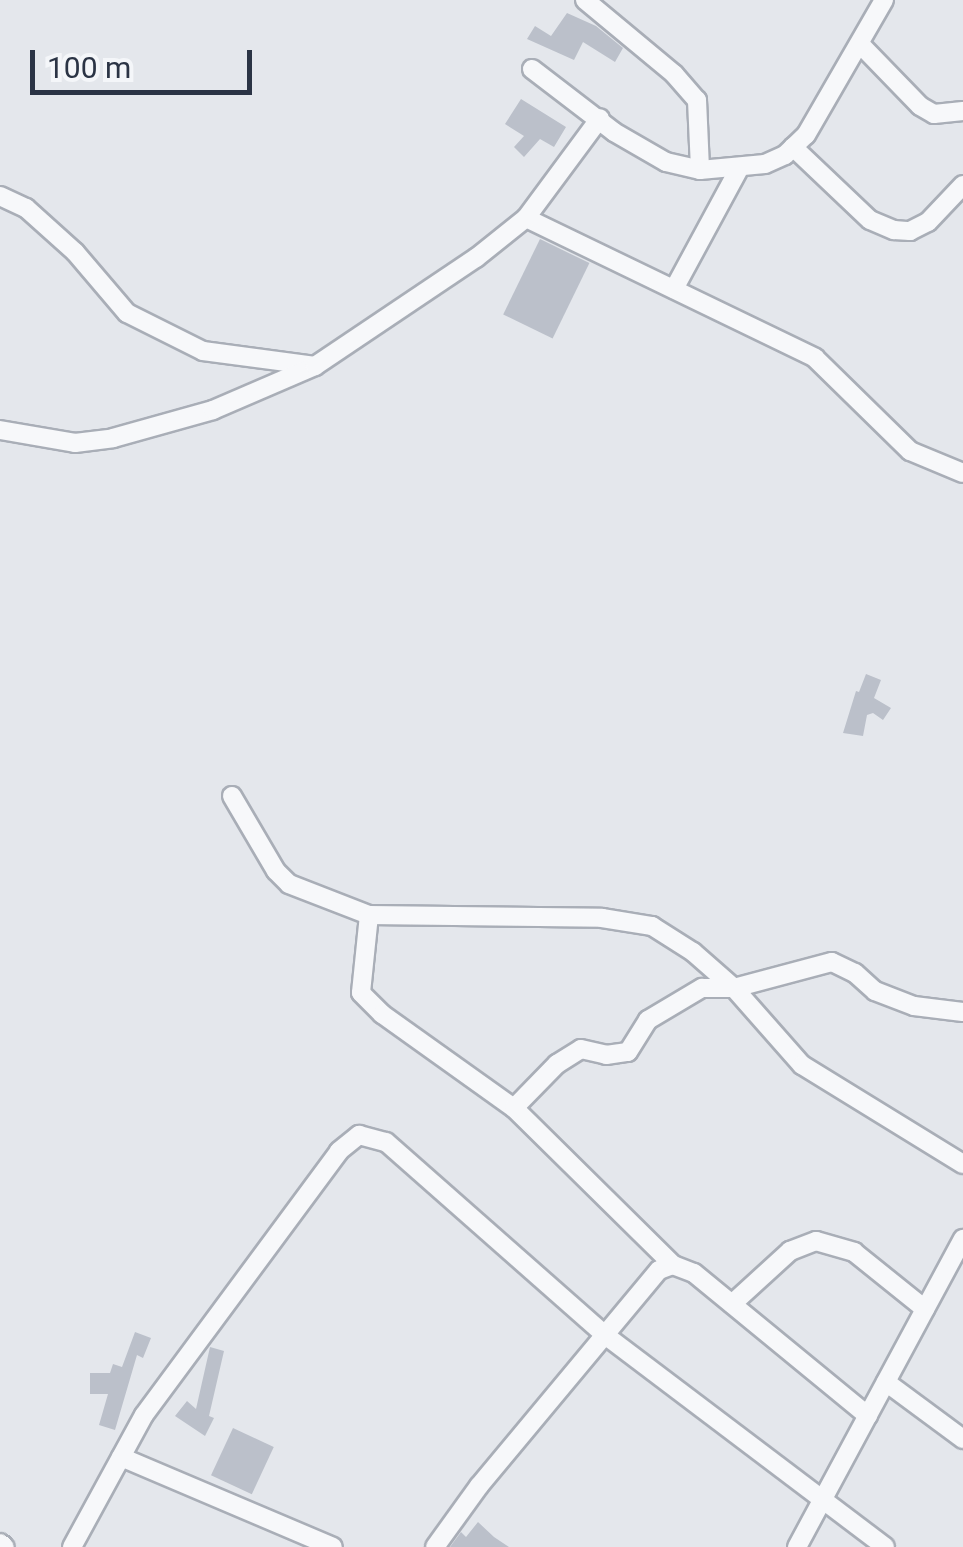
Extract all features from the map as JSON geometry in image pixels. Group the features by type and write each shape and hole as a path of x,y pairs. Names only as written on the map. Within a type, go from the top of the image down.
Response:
{"street":[{"path":"585,0 674,74 697,100 700,170"},
{"path":"532,69 614,132 666,162 700,170 765,164 793,148 806,135 884,0"},
{"path":"860,44 920,106 934,114 963,111"},
{"path":"0,430 75,443 113,438 213,410 315,366 476,258 526,218 600,118"},
{"path":"793,148 870,220 894,230 910,231 928,222 963,185"},
{"path":"674,289 740,168"},
{"path":"0,196 26,208 74,252 127,313 203,350 315,366"},
{"path":"526,218 815,358 910,451 963,473"},
{"path":"232,796 276,871 290,884 369,914 602,918 652,926 693,952 734,988 802,1065 963,1164"},
{"path":"369,914 361,993 382,1014 514,1108 673,1265 694,1273 868,1416"},
{"path":"514,1108 557,1064 581,1049 606,1055 628,1052 648,1020 702,988 734,988 832,962 855,972 875,991 914,1006 963,1012"},
{"path":"72,1547 144,1415 339,1151 359,1134 386,1142 605,1335 885,1547"},
{"path":"732,1304 790,1251 816,1241 854,1252 925,1309"},
{"path":"797,1547 961,1246"},
{"path":"435,1547 479,1486 659,1270 673,1265"},
{"path":"886,1382 963,1439"},
{"path":"121,1457 334,1547"}],"building":[{"path":"567,13 596,26 623,48 615,62 583,42 574,60 527,39 535,26 551,36"},
{"path":"521,99 566,127 554,147 540,139 524,157 514,147 524,136 505,124"},
{"path":"540,239 589,263 553,339 503,314"},
{"path":"866,674 881,680 874,698 891,708 883,720 873,713 867,715 863,736 843,733 856,691 859,692"},
{"path":"135,1332 151,1338 143,1358 137,1355 115,1430 99,1425 108,1394 90,1394 90,1373 110,1373 113,1364 122,1367"},
{"path":"210,1347 224,1351 209,1416 214,1418 205,1436 175,1416 187,1401 196,1409"},
{"path":"233,1428 274,1447 252,1494 211,1475"},
{"path":"478,1522 509,1547 450,1547 461,1532 466,1537"}]}
